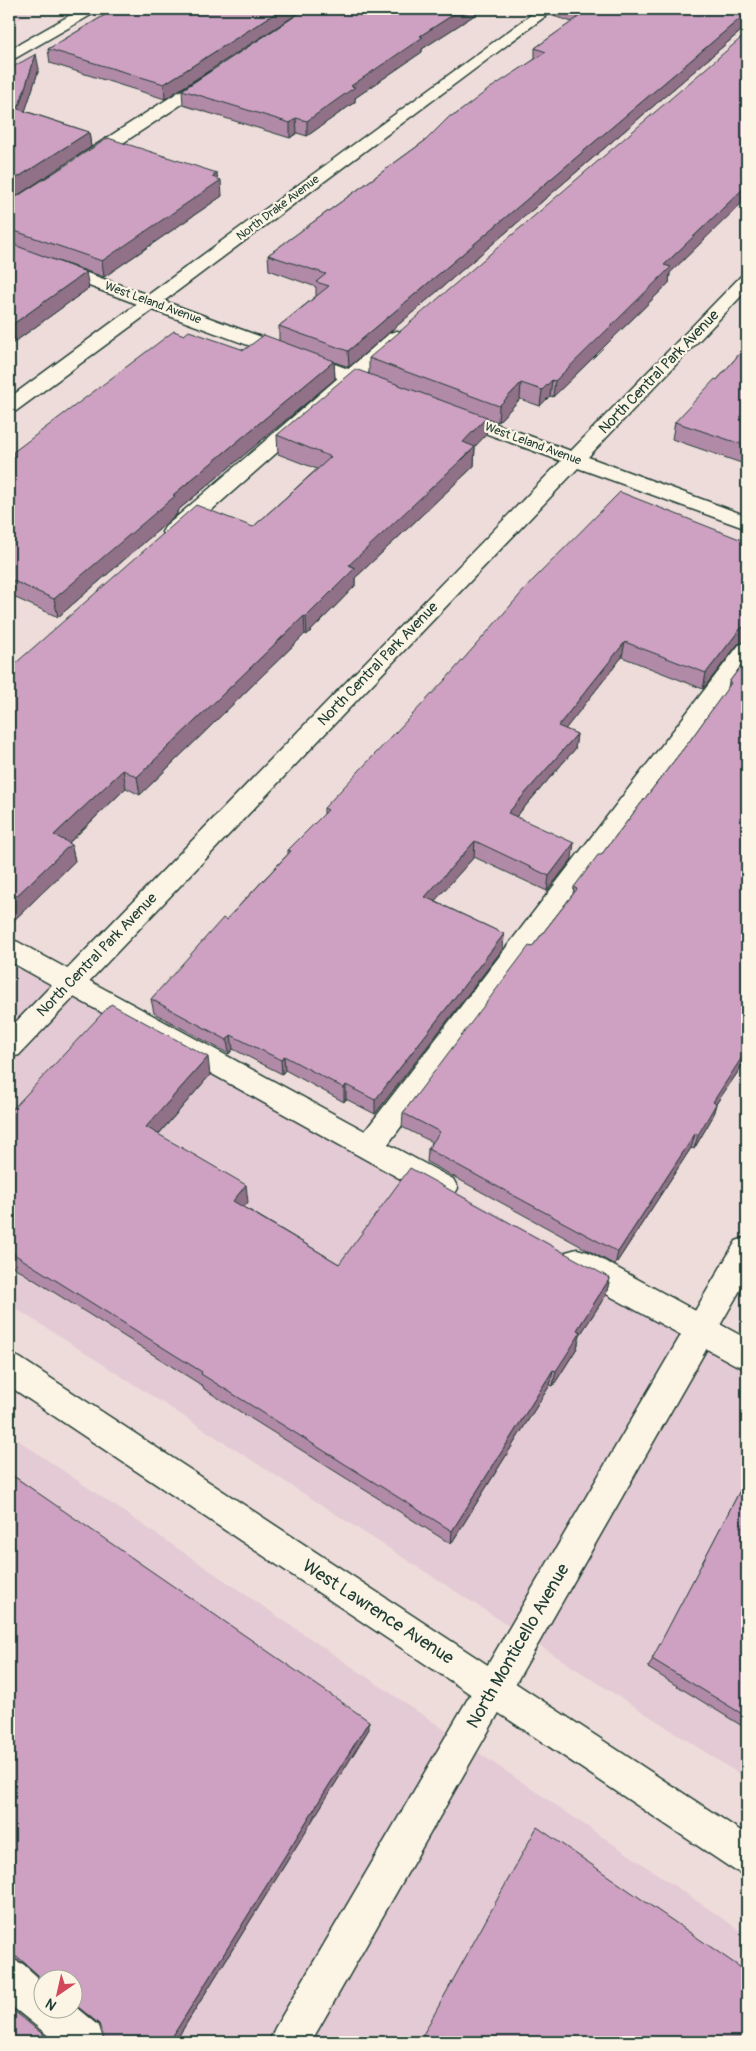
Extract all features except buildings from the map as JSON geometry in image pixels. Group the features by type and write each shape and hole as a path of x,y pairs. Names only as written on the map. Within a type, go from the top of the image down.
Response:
{"street":[{"path":"9,56 91,9"},
{"name":"North Drake Avenue","path":"9,407 548,9"},
{"path":"76,166 226,68"},
{"name":"West Leland Avenue","path":"9,250 397,394"},
{"name":"North Central Park Avenue","path":"9,1047 747,280"},
{"path":"157,545 415,323"},
{"name":"West Leland Avenue","path":"434,407 747,523"},
{"path":"369,1147 747,650"},
{"path":"9,949 464,1199"},
{"name":"North Monticello Avenue","path":"289,2042 747,1250"},
{"path":"558,1251 747,1355"},
{"name":"West Lawrence Avenue","path":"9,1368 747,1856"},
{"path":"9,1978 32,1998"},
{"path":"58,2018 87,2042"}],"shaded area":[{"path":"9,9 38,9 9,25"},
{"path":"9,945 747,1352 747,1779 9,1304"},
{"path":"9,1434 747,1935 747,2042 60,2042 9,2000"}]}
